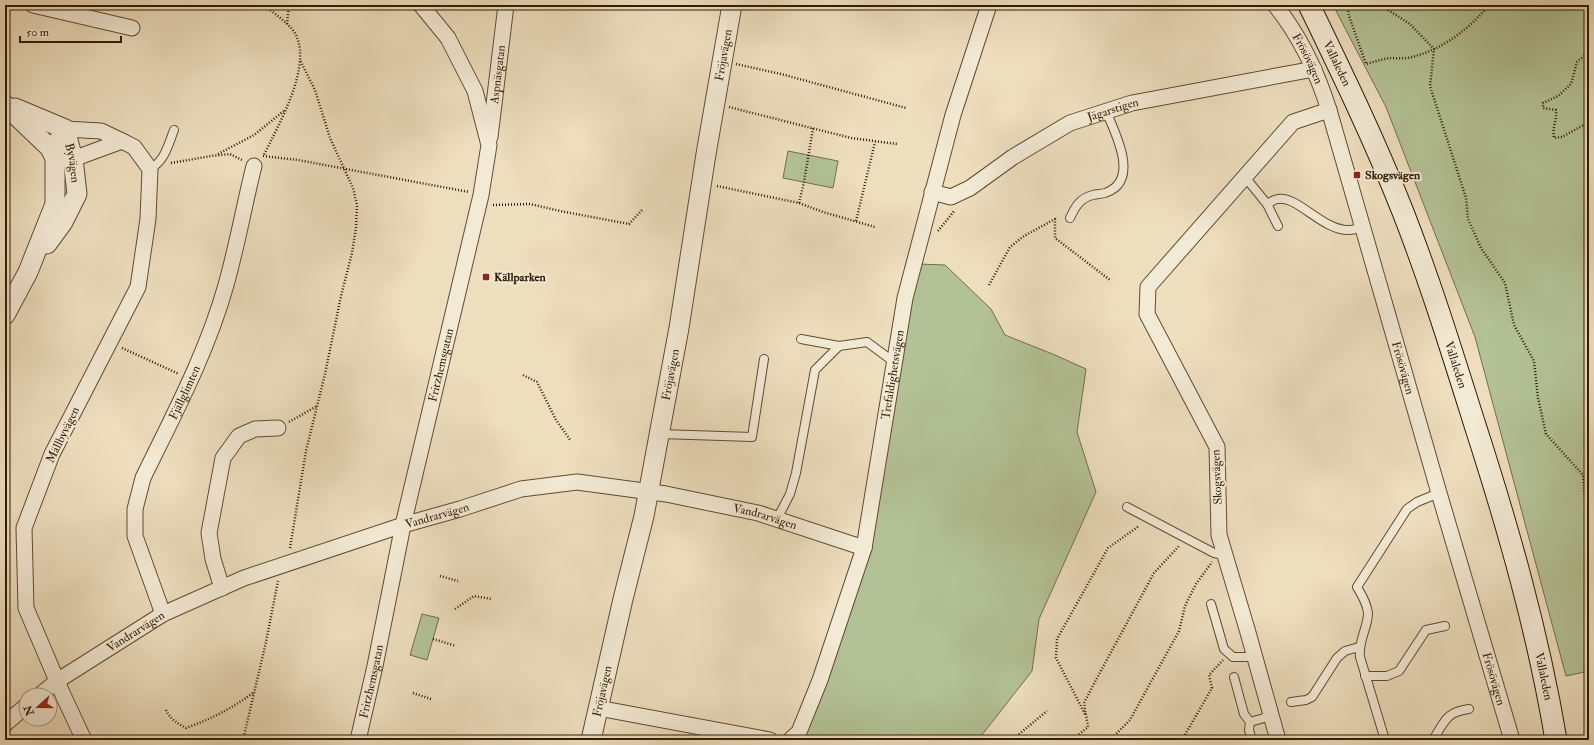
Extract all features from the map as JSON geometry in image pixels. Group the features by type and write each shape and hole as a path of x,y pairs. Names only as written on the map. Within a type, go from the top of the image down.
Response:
{"main road":[{"name":"Vallaleden","path":"1309,5 1369,134 1403,212 1442,324 1504,515 1545,683 1556,740"}],"street":[{"path":"33,5 132,28"},
{"name":"Fritzhemsgatan","path":"358,740 404,525 481,195 489,145 475,91 448,38 421,5"},
{"name":"Aspnäsgatan","path":"489,145 506,5"},
{"name":"Fröjavägen","path":"590,740 644,516 660,434 732,5"},
{"name":"Trefaldighetsvägen","path":"790,740 798,732 820,680 864,548 905,298 953,115 989,5"},
{"name":"Frösövägen","path":"1275,5 1286,19 1314,69 1329,110 1439,494 1512,740"},
{"name":"Jägarstigen","path":"932,192 951,197 970,188 1013,157 1070,123 1106,111 1132,103 1314,69"},
{"name":"Byvägen","path":"5,104 64,129 59,155 55,204 28,272 5,315"},
{"name":"Byvägen","path":"5,104 59,155"},
{"name":"Skogsvägen","path":"1278,740 1255,657 1221,554 1219,535 1217,447 1147,314 1148,287 1293,122 1329,110"},
{"path":"122,141 59,155 64,129 101,131 122,141 134,147 154,167"},
{"name":"Fjällglimten","path":"163,614 135,536 135,509 143,478 204,348 226,285 254,166"},
{"name":"Mällbyvägen","path":"84,740 26,608 24,528 52,454 138,287 154,167"},
{"path":"222,588 213,559 209,533 223,458 240,436 255,429 278,428"},
{"name":"Vandrarvägen","path":"50,687 163,614 244,578 404,525 521,489 577,482 648,492 732,507 777,519 864,548"},
{"path":"598,708 770,740"},
{"path":"5,724 18,713"}],"lane":[{"path":"1070,218 1075,207 1082,200 1092,195 1104,193 1113,189 1120,181 1124,163 1121,148 1106,111"},
{"path":"154,167 166,153 174,130"},
{"path":"1245,177 1267,204 1278,226"},
{"path":"1267,204 1278,199 1291,200 1317,218 1339,228 1349,230 1362,228"},
{"path":"801,338 839,346 867,342 894,362"},
{"path":"777,519 790,494 796,473 815,370 839,346"},
{"path":"660,434 752,437 764,359"},
{"path":"1385,740 1360,657 1359,648 1368,615 1366,605 1358,587 1408,509 1417,502 1439,494"},
{"path":"1127,507 1186,539 1221,554"},
{"path":"1211,604 1224,649 1233,657 1255,657"},
{"path":"1365,676 1387,676 1399,671 1426,630 1445,626"},
{"path":"1291,702 1306,700 1312,697 1337,658 1345,651 1359,648"},
{"path":"1234,677 1244,714 1250,722 1249,730 1252,740"},
{"path":"1433,740 1449,715 1458,711 1470,709"},
{"path":"1250,722 1271,716"}],"path":[{"path":"154,167 216,155 230,154 254,166 264,155 286,110 298,78 300,55 298,40 292,29 263,5"},
{"path":"287,24 289,5"},
{"path":"1347,5 1349,16 1366,64 1388,58 1410,57 1434,49 1451,41 1473,23 1489,5"},
{"path":"1385,5 1388,10 1410,24 1434,49"},
{"path":"1434,49 1430,86 1466,198 1468,219 1481,248 1505,283 1514,325 1534,361 1538,398 1546,434 1582,475 1587,523 1589,527"},
{"path":"1589,52 1577,62 1571,84 1558,96 1543,103 1543,108 1556,110 1557,115 1553,132 1554,138 1562,138 1589,122"},
{"path":"243,740 268,636 276,584 287,564 306,451 352,253 356,228 357,205 353,188 346,169 337,156 315,90 300,60"},
{"path":"722,61 781,74 906,108"},
{"path":"715,104 851,138 897,144"},
{"path":"216,155 254,135 286,110"},
{"path":"799,203 813,128"},
{"path":"856,221 874,142"},
{"path":"264,155 481,195 492,205 530,204 560,212 629,224 642,210"},
{"path":"702,182 799,203 823,212 875,227"},
{"path":"990,285 1010,247 1024,236 1055,219 1055,238 1110,280"},
{"path":"110,343 190,379"},
{"path":"523,375 537,382 556,420 572,441"},
{"path":"278,428 317,406"},
{"path":"1086,716 1056,658 1056,639 1108,548 1149,519"},
{"path":"1072,740 1088,727 1084,703 1154,573 1186,539"},
{"path":"1110,740 1130,720 1179,631 1185,606 1196,584 1221,554"},
{"path":"440,576 458,581"},
{"path":"455,609 474,596 492,599"},
{"path":"433,639 456,646"},
{"path":"1182,740 1212,688 1209,675 1229,654"},
{"path":"166,710 168,715 176,723 186,728 232,708 255,692"},
{"path":"414,693 431,699"},
{"path":"1012,740 1047,711"}],"green space":[{"path":"1333,5 1589,5 1589,671 1566,676 1475,337 1386,107"},
{"path":"788,151 838,161 833,188 783,178"},
{"path":"919,264 945,265 991,309 1005,335 1086,369 1077,432 1096,492 1039,619 1032,671 978,740 798,740 863,568"},
{"path":"422,614 439,618 427,660 410,655"}],"place":[{"name":"Skogsvägen","path":"1357,175"},
{"name":"Källparken","path":"486,277"}]}
